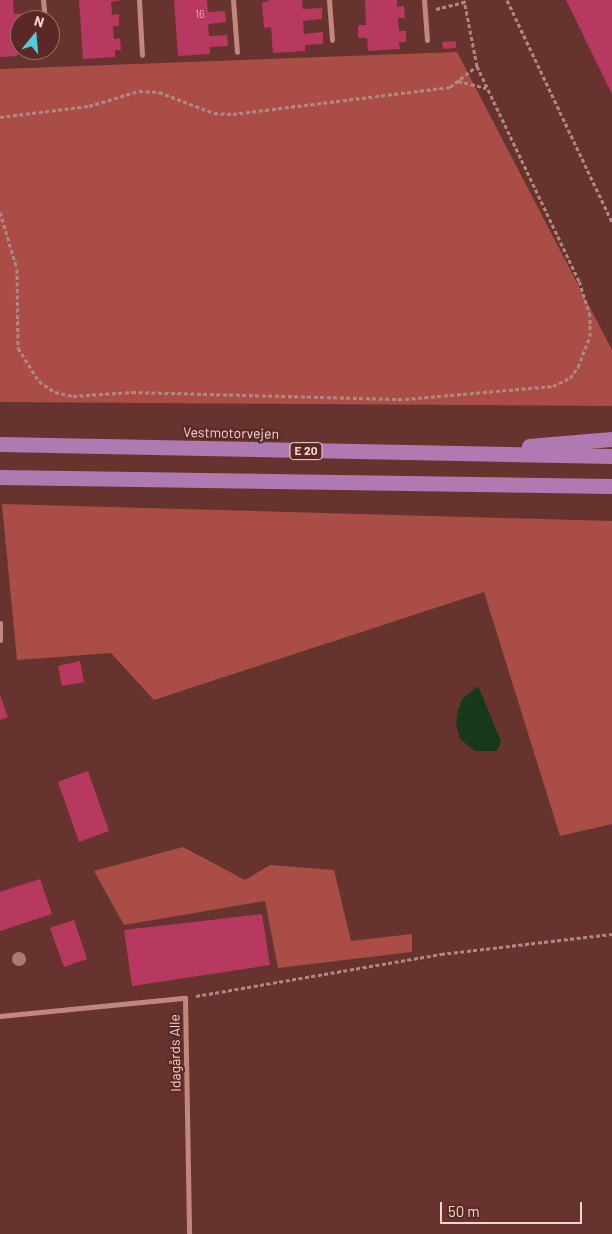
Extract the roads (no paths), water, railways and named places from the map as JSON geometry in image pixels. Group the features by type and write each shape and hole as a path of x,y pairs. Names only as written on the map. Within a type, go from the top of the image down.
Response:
{"highway":[{"path":"436,454 612,440"},
{"name":"Vestmotorvejen","path":"0,444 612,456"},
{"path":"0,477 612,486"}],"street":[{"path":"139,0 142,55"},
{"path":"233,0 237,52"},
{"path":"329,0 332,40"},
{"path":"424,0 427,40"},
{"path":"0,623 0,640"},
{"name":"Idagårds Alle","path":"0,1016 185,998 189,1234"}]}
